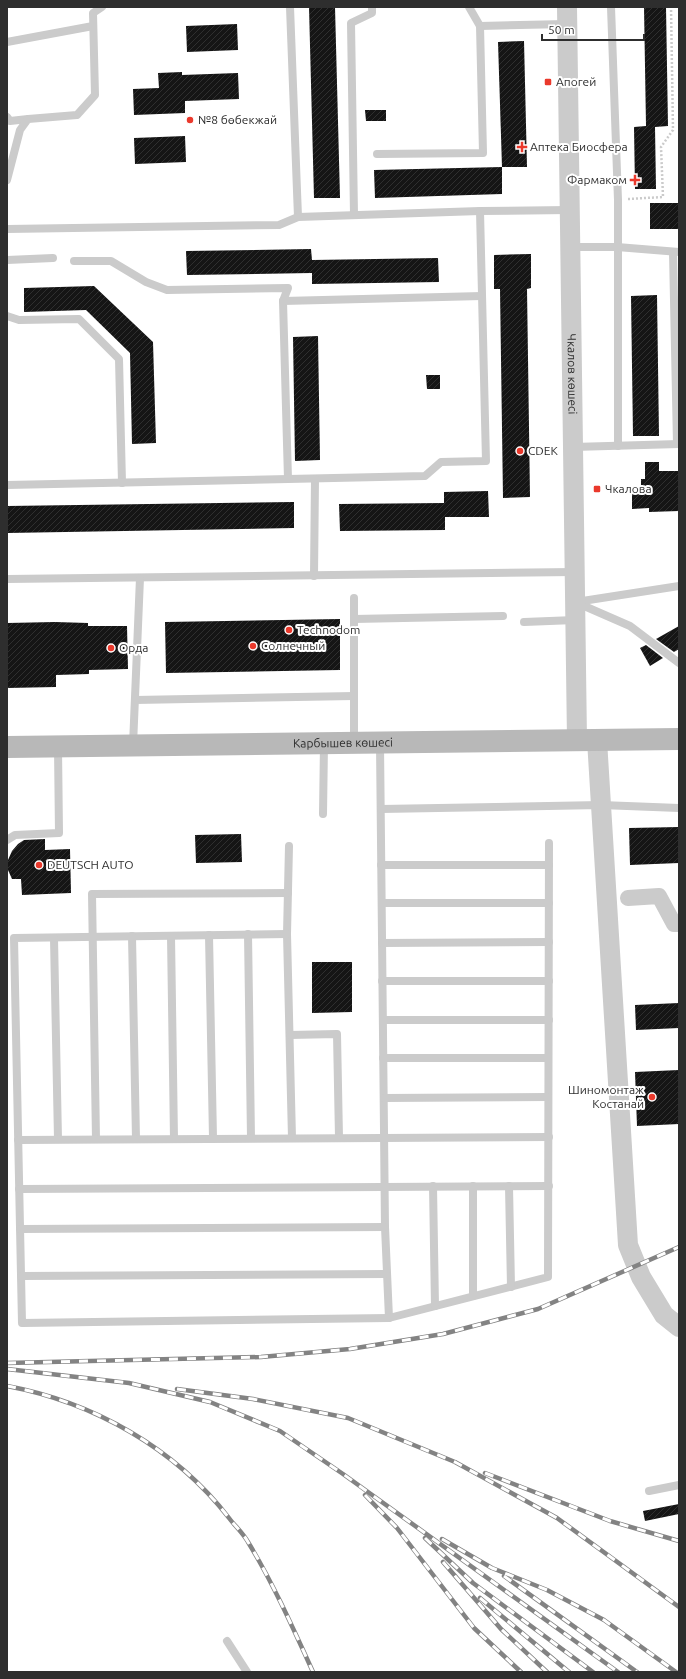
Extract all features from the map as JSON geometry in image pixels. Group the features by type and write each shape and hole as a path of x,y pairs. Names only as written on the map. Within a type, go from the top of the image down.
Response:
{"main road":[{"name":"Карбышев көшесі","path":"7,747 679,739"}],"street":[{"name":"Чкалов көшесі","path":"567,16 575,611 587,740 601,805 628,1245 641,1277 664,1315 679,1327"},
{"path":"628,898 659,896 674,924 679,924"}],"lane":[{"path":"7,117 10,121 77,115 94,95 93,13 102,7"},
{"path":"290,7 298,217"},
{"path":"354,215 351,23 372,13 372,7"},
{"path":"377,154 483,153 480,26 469,7"},
{"path":"610,7 618,200 618,446"},
{"path":"480,26 567,16"},
{"path":"7,42 93,26"},
{"path":"7,180 20,130 28,119"},
{"path":"7,229 279,225 298,217 480,211 569,210"},
{"path":"7,485 425,476 442,462 486,461 480,211"},
{"path":"570,247 617,247 676,252 677,337 678,444 572,447"},
{"path":"7,260 53,258"},
{"path":"74,262 111,261 146,282 167,290 288,288 283,301 288,479"},
{"path":"283,301 482,296"},
{"path":"7,316 19,320 79,319 119,359 122,483"},
{"path":"314,576 315,479"},
{"path":"7,579 574,572"},
{"path":"133,746 140,578"},
{"path":"524,622 679,586"},
{"path":"354,598 354,743"},
{"path":"575,611 630,626 679,663"},
{"path":"354,619 503,616"},
{"path":"135,700 354,696"},
{"path":"323,814 324,743"},
{"path":"380,743 385,1227 389,1318"},
{"path":"7,840 15,835 59,833 58,747"},
{"path":"381,809 601,805 679,808"},
{"path":"287,934 14,938 22,1323 389,1318 548,1278 549,843"},
{"path":"288,846 287,934 292,1138"},
{"path":"381,865 549,865"},
{"path":"96,1139 92,894 288,893"},
{"path":"382,903 549,903"},
{"path":"248,934 251,1138"},
{"path":"209,935 213,1138"},
{"path":"132,936 136,1139"},
{"path":"170,936 174,1139"},
{"path":"54,938 58,1139"},
{"path":"382,942 549,942"},
{"path":"382,981 549,981"},
{"path":"383,1020 549,1020"},
{"path":"290,1035 337,1034 339,1138"},
{"path":"383,1058 548,1058"},
{"path":"384,1098 548,1097"},
{"path":"18,1140 548,1136"},
{"path":"433,1186 435,1306"},
{"path":"473,1186 473,1296"},
{"path":"509,1186 511,1287"},
{"path":"19,1189 549,1186"},
{"path":"20,1229 385,1227"},
{"path":"21,1276 386,1274"},
{"path":"649,1491 679,1485"},
{"path":"227,1641 247,1672"}],"path":[{"path":"618,200 663,197 661,147 673,130 671,7"}],"building":[{"path":"309,7 335,7 340,198 314,198"},
{"path":"644,7 666,7 668,126 655,127 656,189 635,189 634,127 646,126"},
{"path":"237,24 238,50 187,52 186,26"},
{"path":"524,41 527,167 502,167 498,42"},
{"path":"182,72 182,75 238,73 239,99 185,101 185,113 134,115 133,89 159,88 158,73"},
{"path":"365,110 386,110 386,121 366,121"},
{"path":"185,136 186,162 135,164 134,138"},
{"path":"502,167 502,194 375,198 374,170"},
{"path":"650,203 679,203 679,229 650,229"},
{"path":"311,249 312,260 438,258 439,282 312,284 312,273 187,275 186,251"},
{"path":"531,254 531,288 527,289 530,497 503,498 500,289 494,289 494,255"},
{"path":"94,286 153,342 156,443 132,444 130,353 86,310 24,312 24,288"},
{"path":"657,295 659,436 633,436 631,296"},
{"path":"318,336 320,460 295,461 293,337"},
{"path":"426,375 440,375 440,389 427,389"},
{"path":"645,462 659,462 659,471 679,471 679,511 649,512 649,508 632,509 632,494 641,494 641,479 645,479"},
{"path":"488,491 489,517 445,517 445,530 340,531 339,504 444,503 444,492"},
{"path":"294,502 294,528 7,533 7,506"},
{"name":"Солнечный","path":"340,619 340,670 166,673 165,622"},
{"path":"7,623 88,623 88,626 127,626 128,669 89,670 89,674 56,675 56,687 7,688"},
{"path":"679,626 679,649 674,652 656,639"},
{"path":"646,645 663,658 650,666 640,648"},
{"path":"679,827 679,863 630,865 629,828"},
{"path":"241,834 242,862 196,863 195,835"},
{"name":"DEUTSCH AUTO","path":"45,839 45,850 70,849 71,893 22,895 21,879 12,879 8,870 8,860 12,851 24,840"},
{"path":"312,962 352,962 352,1012 312,1013"},
{"path":"679,1003 679,1028 636,1030 635,1005"},
{"path":"679,1070 679,1124 637,1126 635,1072"},
{"path":"679,1504 679,1514 645,1521 643,1511"}],"railway":[{"path":"7,1363 261,1357 350,1349 443,1334 538,1309 679,1247"},
{"path":"7,1369 129,1383 210,1402 280,1431 343,1474 618,1672"},
{"path":"7,1386 39,1393 101,1416 158,1450 184,1470 207,1493 246,1539 274,1590 313,1672"},
{"path":"177,1389 253,1399 348,1418 455,1462 557,1518 679,1607"},
{"path":"485,1473 610,1521 679,1541"},
{"path":"365,1495 397,1528 474,1628 521,1672"},
{"path":"425,1538 473,1583 593,1672"},
{"path":"442,1539 492,1568 547,1590 604,1620 676,1672"},
{"path":"443,1562 501,1629 547,1672"},
{"path":"504,1576 637,1672"},
{"path":"480,1598 569,1672"}],"place":[{"name":"Апогей","path":"548,82"},
{"name":"№8 бөбекжай","path":"190,120"},
{"name":"Аптека Биосфера","path":"522,147"},
{"name":"Фармаком","path":"635,180"},
{"name":"CDEK","path":"520,451"},
{"name":"Чкалова","path":"597,489"},
{"name":"Technodom","path":"289,630"},
{"name":"Солнечный","path":"253,646"},
{"name":"Орда","path":"111,648"},
{"name":"DEUTSCH AUTO","path":"39,865"},
{"name":"Шиномонтаж Костанай","path":"652,1097"}]}
